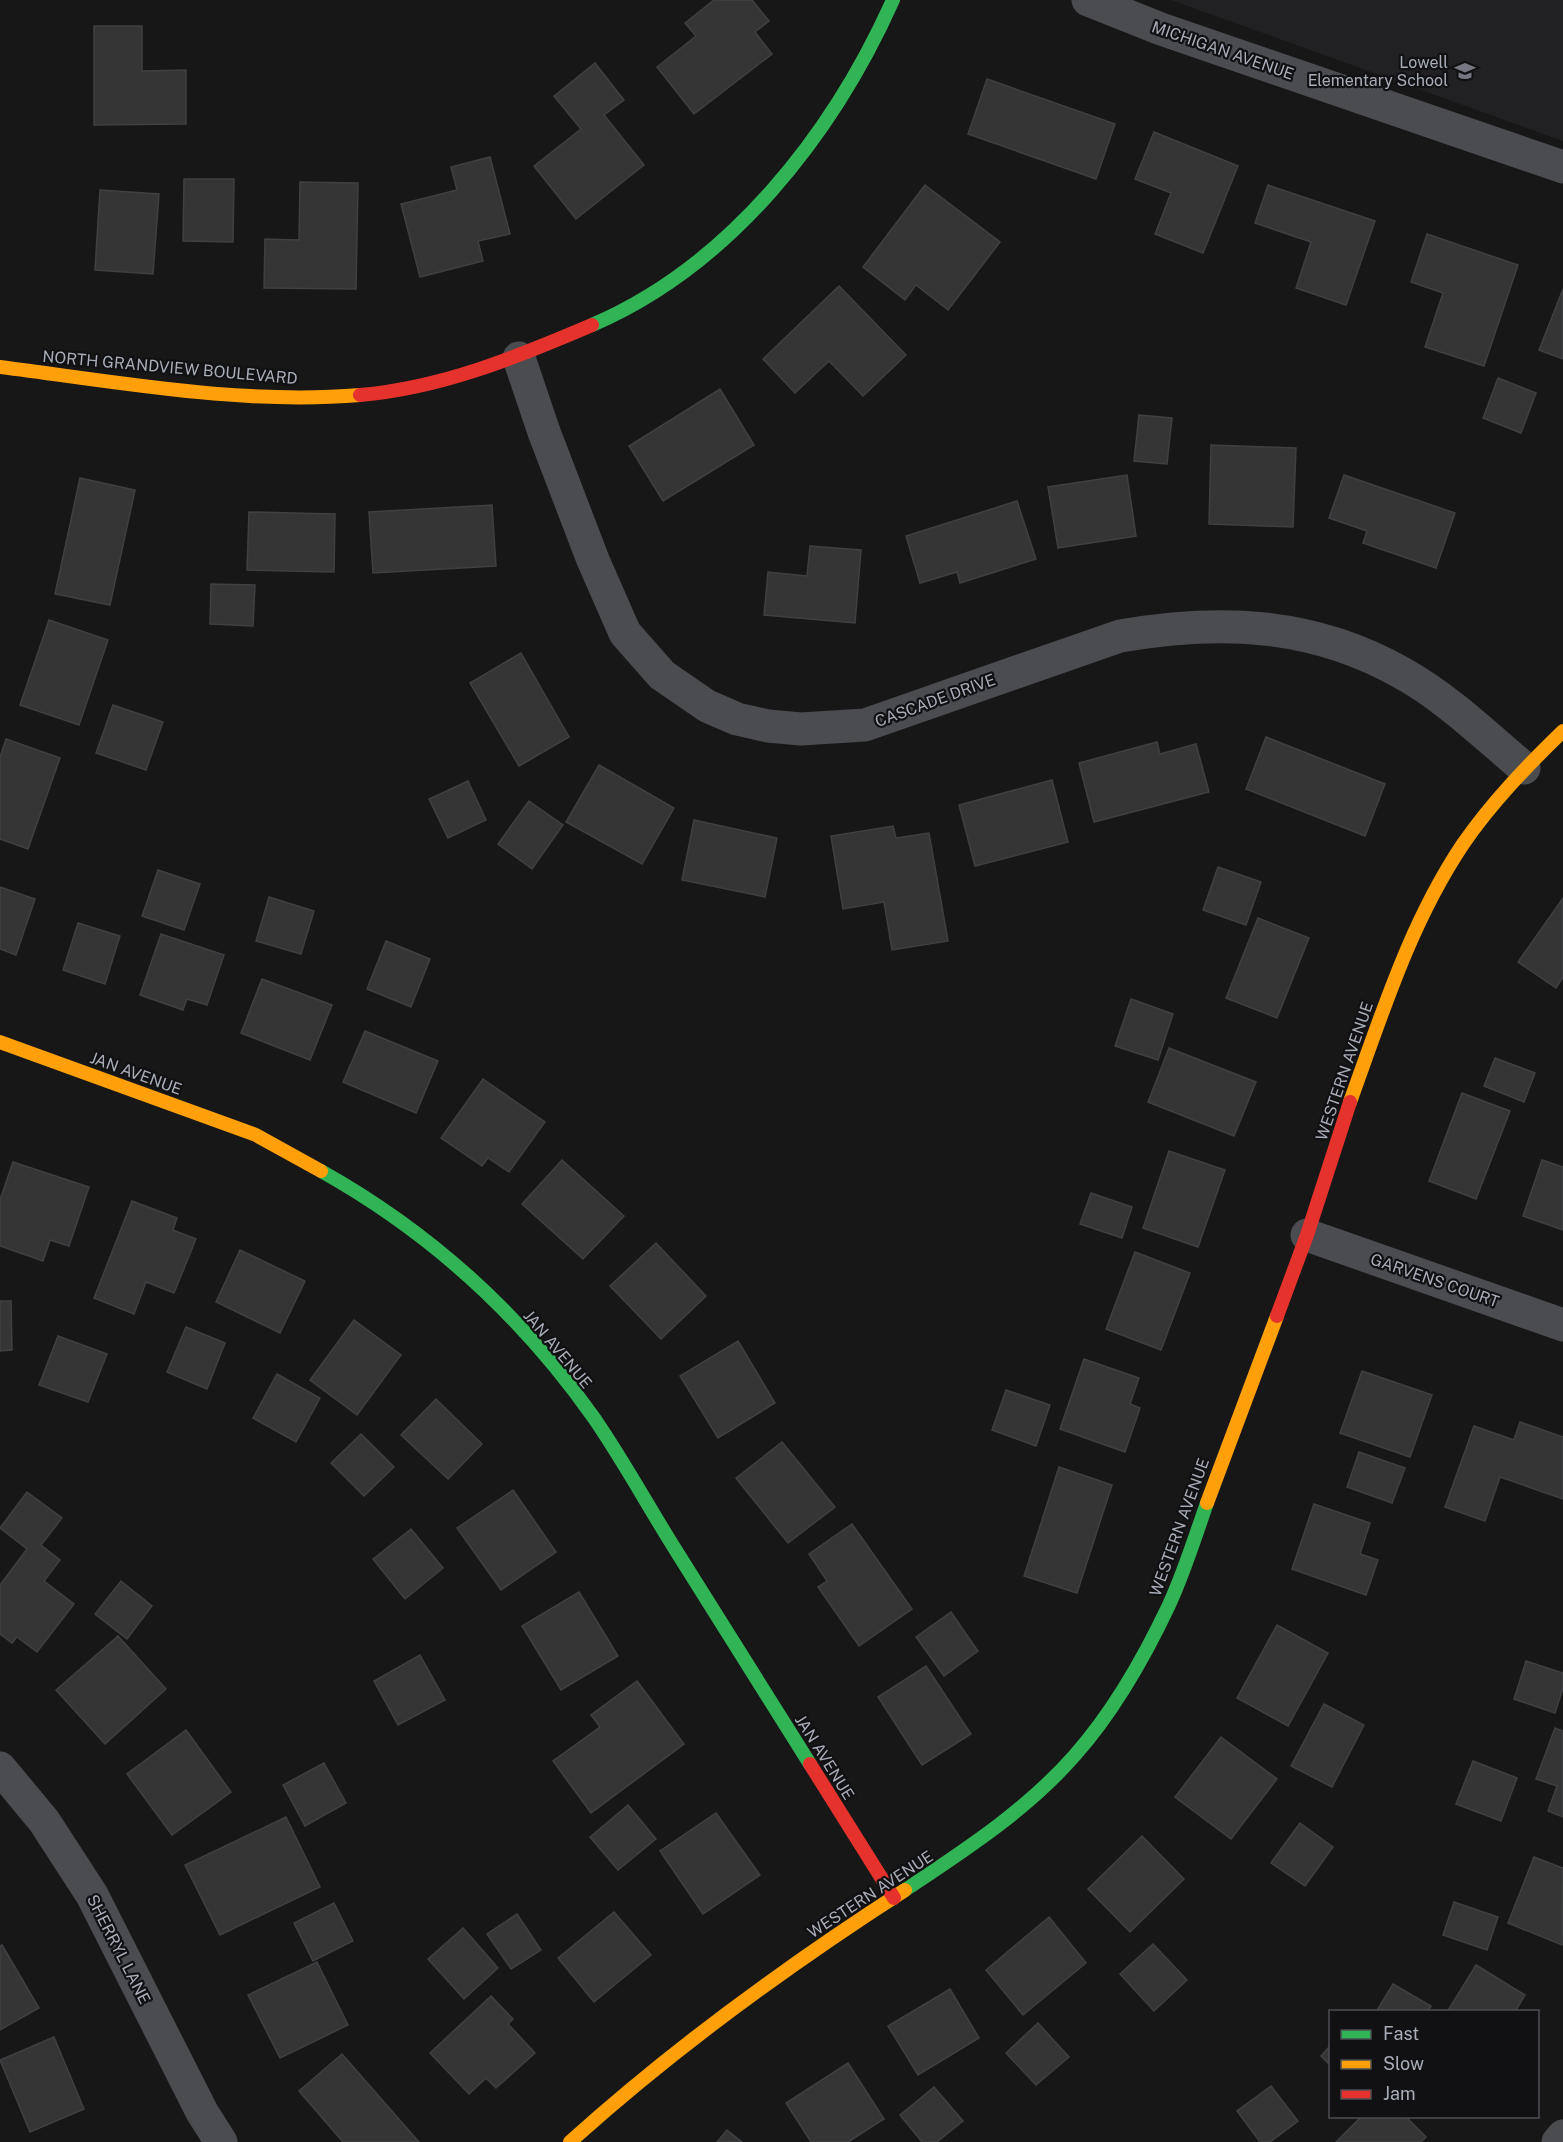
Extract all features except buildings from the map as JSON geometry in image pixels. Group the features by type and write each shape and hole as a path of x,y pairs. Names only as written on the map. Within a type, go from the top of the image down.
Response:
{"street":[{"name":"NORTH GRANDVIEW BOULEVARD","path":"0,367 202,390 289,397 381,393 471,373 519,358 637,304 694,263 735,227 787,172 825,125 863,63 893,0"},
{"name":"MICHIGAN AVENUE","path":"1088,0 1172,33 1563,167"},
{"name":"CASCADE DRIVE","path":"519,358 544,432 593,560 625,633 662,675 707,706 737,719 801,729 865,725 1120,636 1160,629 1236,626 1276,628 1336,644 1402,672 1447,702 1524,768"},
{"name":"WESTERN AVENUE","path":"570,2142 631,2085 729,2007 968,1851 1030,1800 1059,1772 1106,1715 1144,1655 1170,1603 1307,1235 1322,1182 1398,966 1418,921 1463,844 1524,768 1563,731"},
{"name":"JAN AVENUE","path":"0,1042 256,1135 368,1197 418,1232 456,1263 541,1350 594,1419 894,1898"},
{"name":"GARVENS COURT","path":"1307,1235 1563,1325"},
{"name":"SHERRYL LANE","path":"0,1768 44,1821 92,1895 201,2112 221,2142"},
{"path":"1558,2142 1563,2136"}],"shaded area":[{"name":"Lowell Elementary School","path":"1171,0 1563,0 1563,141"}],"traffic: fast":[{"path":"592,325 642,300 689,268 732,232 772,191 808,146 840,99 893,0"},
{"path":"321,1171 400,1221 436,1249 505,1311 566,1381 615,1450 810,1764"},
{"path":"905,1890 995,1828 1037,1794 1089,1738 1139,1664 1159,1625 1180,1580 1207,1503"}],"traffic: slow":[{"path":"0,367 225,394 270,397 360,395"},
{"path":"1350,1102 1412,937 1444,874 1463,844 1498,799 1563,731"},
{"path":"0,1042 256,1135 321,1171"},
{"path":"1207,1503 1277,1316"},
{"path":"570,2142 609,2107 732,2009 905,1890"}],"traffic: jam":[{"path":"360,395 420,386 450,378 507,359 592,325"},
{"path":"1277,1316 1307,1235 1350,1102"},
{"path":"810,1764 894,1898"}],"place":[{"name":"Lowell Elementary School","path":"1465,71"}]}
